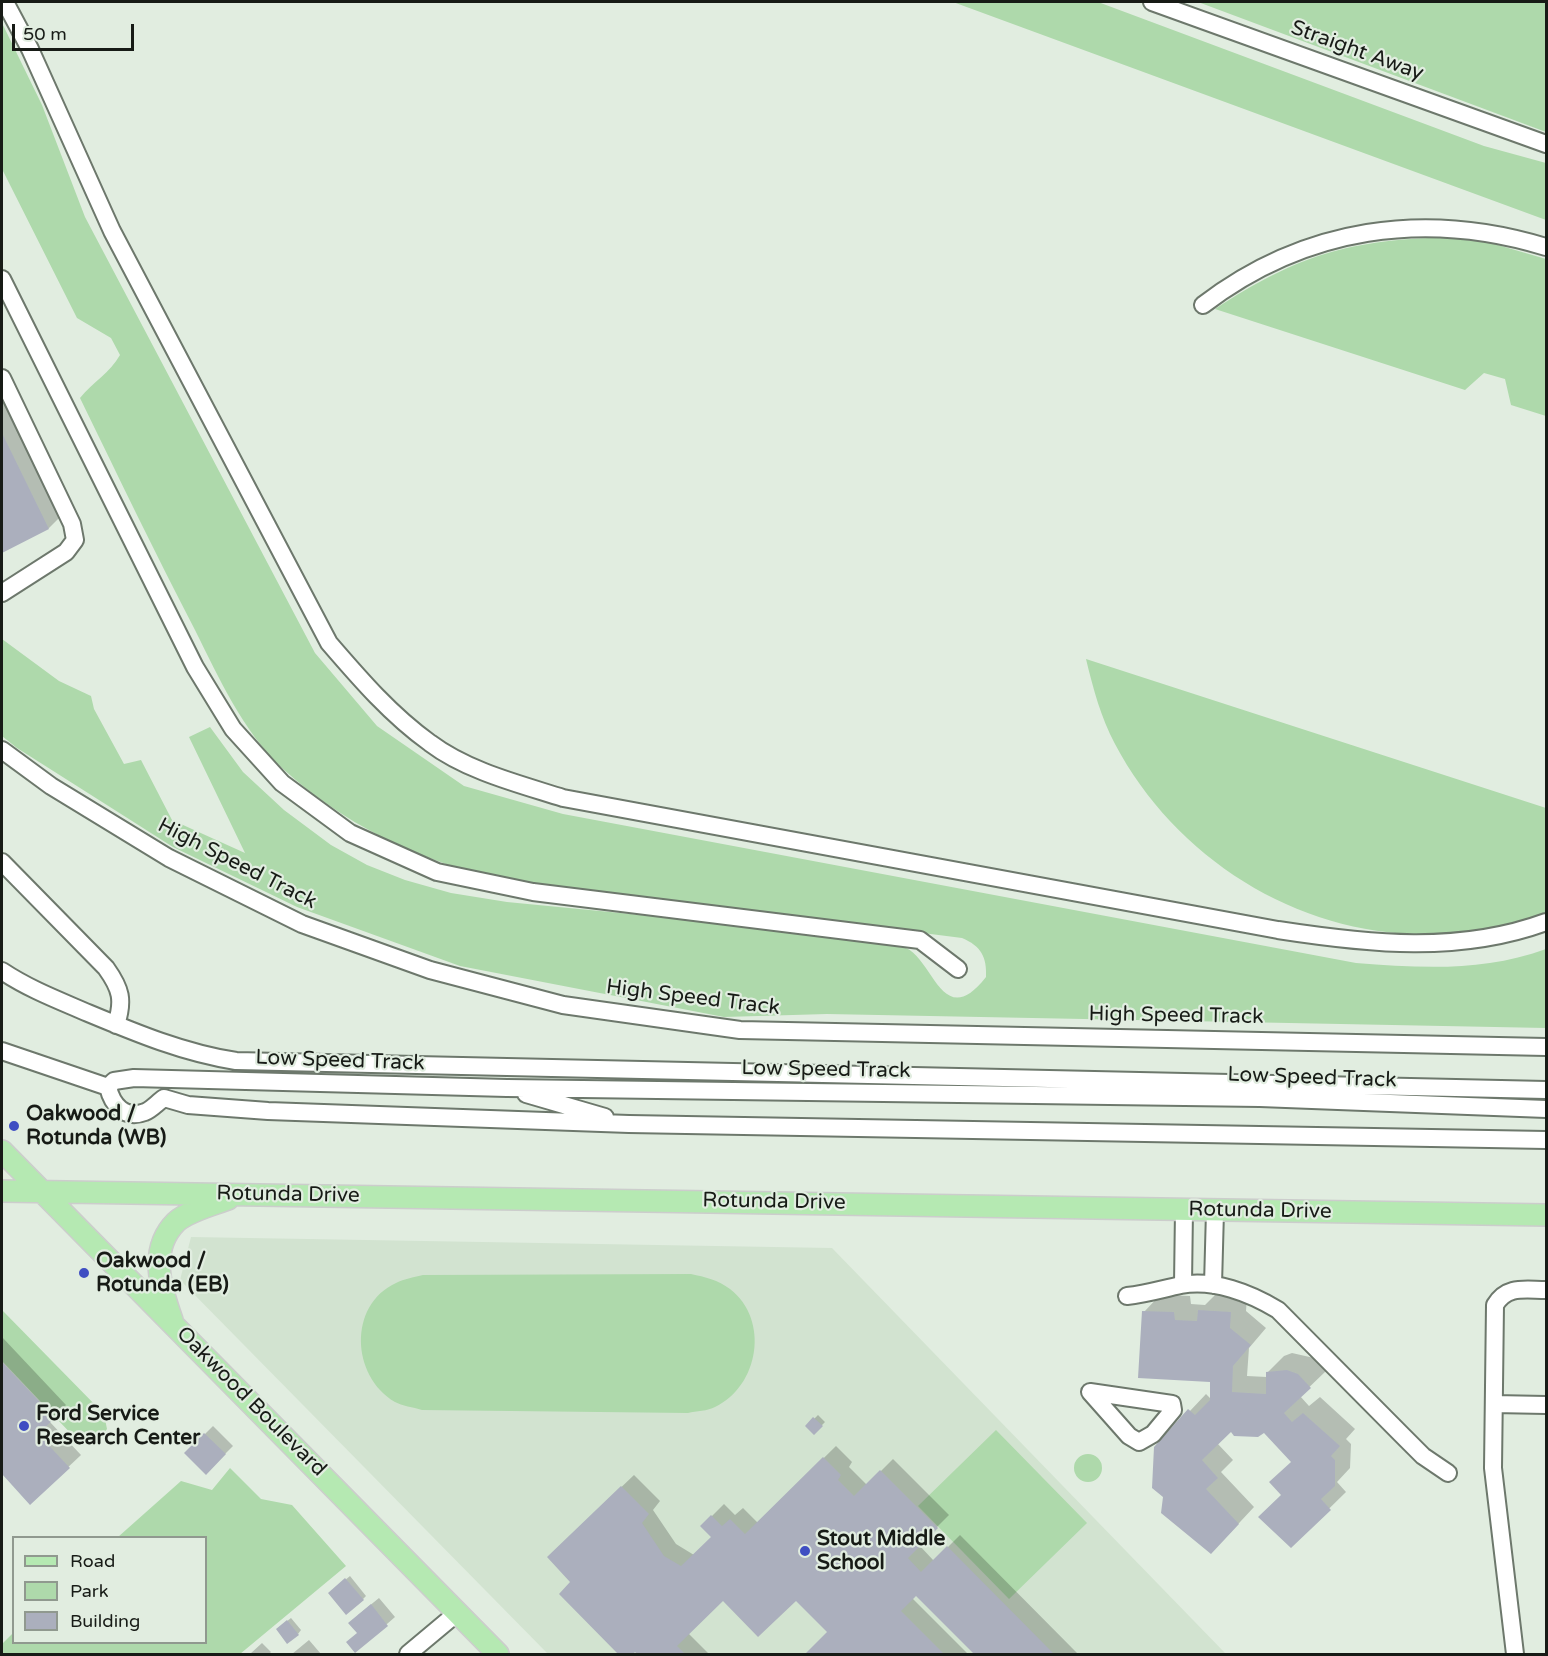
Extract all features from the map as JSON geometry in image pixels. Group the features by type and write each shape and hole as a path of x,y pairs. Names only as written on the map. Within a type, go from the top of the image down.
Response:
{"main road":[{"name":"Oakwood Boulevard","path":"2,1151 39,1192 174,1325 498,1654"},
{"name":"Rotunda Drive","path":"2,1191 1546,1215"},
{"path":"174,1325 160,1283 159,1261 168,1235 177,1221 242,1194"}],"street":[{"path":"5,2 30,49 112,231 328,643 374,696 432,745 494,776 563,798 1278,930 1360,943 1441,945 1520,932 1546,922"},
{"name":"Straight Away","path":"1152,2 1546,144"},
{"path":"1203,304 1232,282 1302,248 1380,230 1423,227 1467,228 1511,236 1546,246"},
{"path":"2,279 195,667 233,729 282,783 350,833 436,872 533,892 920,940 958,969"},
{"path":"2,378 72,524 75,540 66,552 2,592"},
{"name":"High Speed Track","path":"2,750 51,786 169,858 302,924 430,970 563,1005 740,1030 1546,1047"},
{"path":"2,862 106,968 117,984 122,1006 116,1025"},
{"name":"Low Speed Track","path":"2,971 25,987 116,1025 199,1055 236,1061 1546,1090"},
{"path":"2,1051 108,1087 111,1101 118,1109 130,1113 145,1112 164,1098 188,1105 268,1111 629,1124 1546,1140"},
{"name":"Low Speed Track","path":"108,1087 114,1081 134,1078 507,1088 1260,1098 1546,1110"},
{"path":"507,1088 629,1124"},
{"path":"1183,1284 1184,1210"},
{"path":"1213,1285 1215,1211"},
{"path":"1126,1296 1149,1294 1183,1284 1213,1285 1258,1298 1278,1310 1403,1437 1448,1473"},
{"path":"1515,1654 1493,1468 1495,1305 1501,1295 1509,1289 1546,1290"},
{"path":"1090,1392 1172,1404 1173,1410 1153,1434 1139,1442 1129,1436 1090,1392"},
{"path":"1494,1404 1546,1405"},
{"path":"408,1654 457,1613"}],"shaded area":[{"path":"191,1237 832,1248 1226,1654 548,1654 180,1280"}],"green space":[{"path":"953,2 1098,2 1484,146 1546,163 1546,220"},
{"path":"1198,2 1546,2 1546,132"},
{"path":"2,23 42,105 85,217 315,653 377,726 464,786 563,814 1356,963 1429,967 1476,965 1499,962 1546,949 1546,1028 827,1014 724,1017 460,966 297,907 173,847 17,748 2,736 2,639 59,681 91,696 94,709 124,764 141,760 172,820 245,853 189,737 210,727 243,772 284,810 331,845 367,865 405,880 451,893 507,902 734,924 906,948 916,955 940,988 949,995 959,998 971,992 986,977 982,953 962,938 493,878 464,870 407,849 354,822 305,788 282,768 255,737 223,685 80,398 120,355 111,338 77,318 2,169"},
{"path":"1450,237 1491,243 1546,259 1546,416 1511,405 1505,379 1484,373 1465,390 1215,309 1273,275 1326,254 1383,242"},
{"path":"1086,659 1546,808 1546,913 1473,931 1409,934 1358,927 1308,913 1260,891 1217,863 1177,828 1143,789 1110,734 1098,703"},
{"path":"691,1274 716,1281 730,1289 743,1302 751,1318 754,1334 754,1352 750,1369 742,1384 730,1397 709,1409 688,1413 422,1410 395,1402 380,1390 370,1376 363,1359 361,1341 363,1323 369,1307 380,1293 410,1278 423,1275"},
{"path":"2,1310 104,1414 107,1429 98,1441 90,1443 76,1439 2,1361"},
{"path":"996,1430 1087,1523 1009,1599 918,1506"},
{"path":"1088,1454 1098,1458 1102,1468 1098,1478 1088,1482 1078,1478 1074,1468 1078,1458"},
{"path":"230,1468 261,1499 292,1505 346,1566 240,1654 2,1654 2,1644 12,1634 12,1644 207,1644 207,1536 119,1536 181,1481 212,1490"}],"building":[{"path":"2,433 49,529 2,553"},
{"path":"1198,1310 1231,1312 1230,1328 1251,1345 1233,1366 1232,1392 1266,1394 1266,1372 1287,1370 1298,1374 1311,1388 1284,1413 1292,1422 1303,1413 1340,1446 1331,1456 1335,1460 1335,1486 1321,1499 1331,1510 1291,1548 1258,1517 1281,1495 1269,1482 1291,1462 1264,1433 1258,1437 1234,1436 1231,1432 1202,1460 1218,1478 1206,1489 1239,1524 1211,1554 1161,1513 1163,1497 1152,1488 1154,1447 1188,1409 1195,1415 1210,1400 1210,1382 1138,1378 1142,1311 1174,1312 1175,1320 1197,1321"},
{"name":"Ford Service Research Center","path":"2,1362 55,1418 38,1434 70,1468 30,1505 2,1474"},
{"path":"813,1417 823,1426 814,1435 805,1426"},
{"path":"204,1433 226,1454 206,1475 184,1453"},
{"name":"Stout Middle School","path":"823,1457 841,1475 838,1480 854,1496 880,1470 938,1528 908,1558 921,1572 947,1546 1054,1654 974,1654 916,1596 901,1611 944,1654 805,1654 827,1632 796,1601 758,1637 723,1601 677,1646 685,1654 637,1654 635,1652 618,1654 559,1594 570,1582 547,1557 621,1486 649,1514 642,1523 664,1556 681,1566 711,1537 700,1526 711,1515 722,1526 730,1519 745,1534"},
{"path":"345,1578 364,1600 346,1615 328,1593"},
{"path":"371,1604 388,1626 355,1653 346,1642 357,1633 348,1623"},
{"path":"287,1620 299,1635 287,1644 276,1629"}],"place":[{"name":"Oakwood / Rotunda (WB)","path":"14,1126"},
{"name":"Oakwood / Rotunda (EB)","path":"84,1273"},
{"name":"Ford Service Research Center","path":"24,1426"},
{"name":"Stout Middle School","path":"805,1551"}]}
